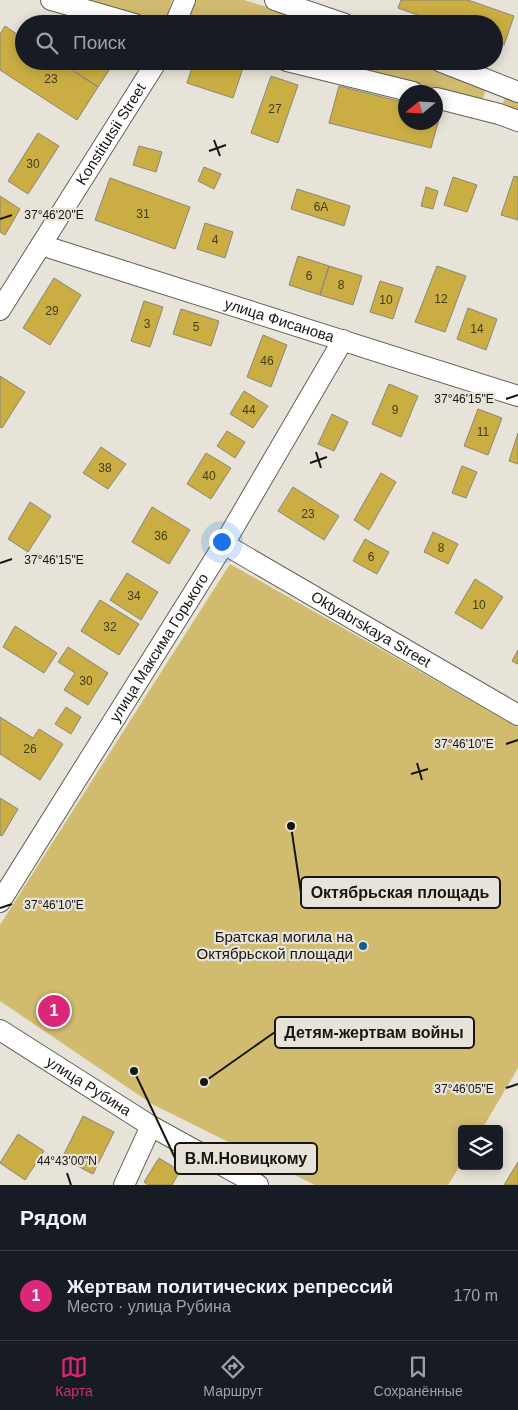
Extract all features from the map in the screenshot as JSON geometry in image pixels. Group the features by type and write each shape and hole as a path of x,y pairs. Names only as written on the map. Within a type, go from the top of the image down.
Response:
{"street":[{"path":"51,0 104,15"},
{"path":"179,15 185,0"},
{"path":"275,0 319,15"},
{"name":"Konstitutsii Street","path":"0,310 151,70"},
{"path":"324,70 398,88"},
{"path":"462,70 518,92"},
{"path":"443,100 499,114 518,122"},
{"name":"улица Фисанова","path":"41,245 518,396"},
{"name":"улица Максима Горького","path":"0,902 224,544 343,340"},
{"name":"Oktyabrskaya Street","path":"224,544 518,715"},
{"name":"улица Рубина","path":"0,1030 151,1126 258,1185"},
{"path":"124,1185 151,1126"}],"shaded area":[{"path":"82,0 172,0 167,15 133,15"},
{"path":"192,0 244,0 292,15 188,15"},
{"path":"356,70 445,70 487,86 482,101 443,91 443,85 417,85"},
{"path":"507,95 518,99 518,115 500,108"},
{"path":"230,564 518,727 518,1068 484,1125 458,1125 458,1169 448,1185 315,1185 152,1104 0,1001 0,925"}],"building":[{"path":"401,0 468,0 514,16 504,45 503,15 418,15 398,8"},
{"path":"5,26 15,33 15,70 72,70 98,87 77,120 0,70 0,34"},
{"path":"76,70 109,70 98,87 75,72"},
{"path":"191,70 242,70 233,98 187,83"},
{"path":"271,76 298,85 278,143 251,133"},
{"path":"339,86 398,101 398,130 436,130 431,148 329,123"},
{"path":"38,133 59,146 28,194 8,181"},
{"path":"139,146 162,152 156,172 133,165"},
{"path":"204,167 221,174 214,189 198,181"},
{"path":"514,176 518,177 518,220 501,215"},
{"path":"453,177 477,185 467,212 444,205"},
{"path":"110,178 190,207 175,249 95,220"},
{"path":"426,187 438,191 433,209 421,206"},
{"path":"297,189 350,206 344,226 291,209"},
{"path":"0,196 20,209 5,235 0,232"},
{"path":"205,223 233,232 225,258 197,249"},
{"path":"298,256 329,266 320,295 289,285"},
{"path":"329,266 362,276 353,305 320,295"},
{"path":"437,266 466,276 445,332 415,322"},
{"path":"54,278 81,295 50,345 23,328"},
{"path":"380,281 403,288 393,319 370,312"},
{"path":"144,301 163,307 150,347 131,341"},
{"path":"468,308 497,319 486,350 457,339"},
{"path":"181,309 219,321 211,346 173,334"},
{"path":"263,335 287,345 271,387 247,377"},
{"path":"0,376 25,392 2,428 0,427"},
{"path":"389,384 418,396 401,437 372,424"},
{"path":"244,391 268,406 253,428 230,414"},
{"path":"478,409 502,418 488,455 464,446"},
{"path":"332,414 348,422 334,451 318,444"},
{"path":"227,431 245,442 235,458 217,446"},
{"path":"518,433 518,464 509,461"},
{"path":"101,447 126,464 108,489 83,473"},
{"path":"206,453 231,468 211,499 187,484"},
{"path":"462,466 477,472 466,498 452,493"},
{"path":"381,473 396,482 369,530 354,520"},
{"path":"293,487 339,516 324,540 278,511"},
{"path":"30,502 51,516 28,552 8,539"},
{"path":"152,507 190,530 169,564 132,542"},
{"path":"433,532 458,544 448,564 424,552"},
{"path":"365,539 389,552 377,574 353,561"},
{"path":"127,573 158,592 141,620 110,600"},
{"path":"475,579 503,597 482,629 455,613"},
{"path":"100,600 139,624 119,655 81,631"},
{"path":"15,626 57,653 44,673 3,647"},
{"path":"68,647 108,673 88,705 64,690 75,673 58,662"},
{"path":"518,650 518,664 512,661"},
{"path":"66,707 81,717 71,734 55,724"},
{"path":"0,717 33,738 39,729 63,744 40,780 0,754"},
{"path":"0,798 18,809 2,836 0,835"},
{"path":"83,1116 114,1132 93,1174 62,1158"},
{"path":"18,1134 44,1151 25,1180 0,1163"},
{"path":"159,1158 180,1171 172,1185 148,1185 144,1182"},
{"path":"518,1162 518,1185 504,1185"}],"place":[{"name":"Октябрьская площадь","path":"291,826"},
{"name":"Братская могила на Октябрьской площади","path":"363,946"},
{"name":"Жертвам политических репрессий","path":"54,1011"},
{"name":"В.М.Новицкому","path":"134,1071"},
{"name":"Детям-жертвам войны","path":"204,1082"}]}
